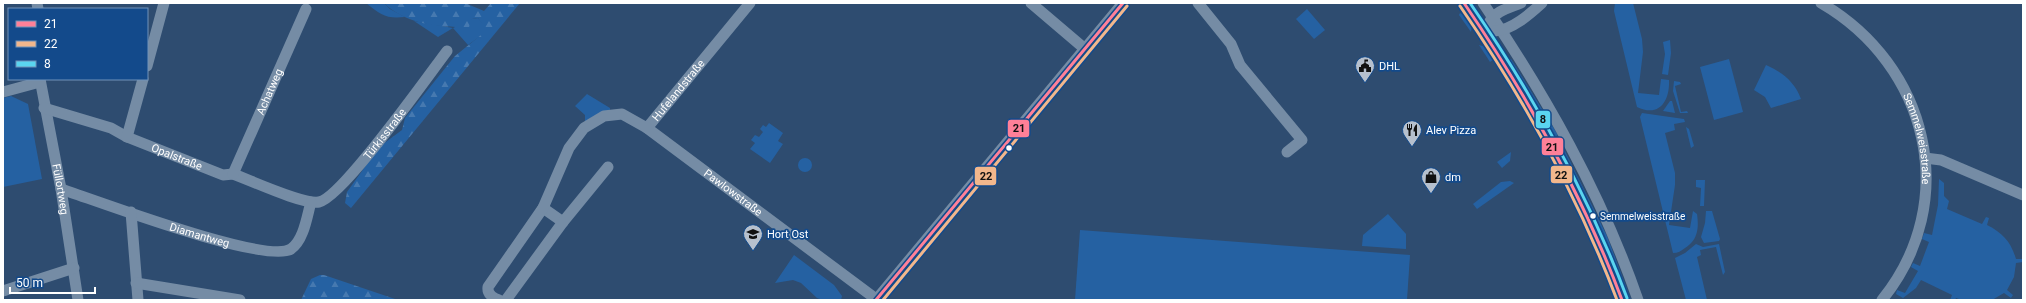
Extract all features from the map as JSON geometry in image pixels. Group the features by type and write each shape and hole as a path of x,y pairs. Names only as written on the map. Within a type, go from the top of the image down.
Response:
{"street":[{"path":"148,62 164,3"},
{"name":"Hufelandstraße","path":"499,300 493,298 488,291 488,288 543,208 569,148 584,128 604,116 622,114 648,128 750,3"},
{"path":"1031,3 1085,49"},
{"path":"876,300 1123,3"},
{"path":"1198,3 1231,44 1240,65 1302,140 1286,152"},
{"path":"1464,3 1484,32 1552,143 1599,240 1622,300"},
{"path":"1483,3 1550,108 1582,167 1613,234 1638,300"},
{"path":"1484,32 1492,17 1521,3"},
{"path":"1484,32 1501,31 1532,12 1542,3"},
{"name":"Semmelweisstraße","path":"1822,3 1851,22 1866,36 1878,48 1897,74 1914,110 1925,158 1925,195 1916,236 1900,272 1882,300"},
{"name":"Achatweg","path":"233,174 306,9"},
{"name":"Türkisstraße","path":"311,202 320,202 329,198 338,190 365,160 447,51"},
{"path":"127,137 143,80"},
{"path":"3,92 40,81"},
{"name":"Füllortweg","path":"40,81 44,108 61,188 78,300"},
{"name":"Opalstraße","path":"44,108 111,128 127,137 224,175 233,174 311,202"},
{"name":"Pawlowstraße","path":"648,128 876,300"},
{"path":"1925,158 1941,160 2023,195"},
{"path":"506,300 563,222 608,167"},
{"name":"Diamantweg","path":"61,188 164,224 212,238 254,248 284,252 295,245 300,238 311,202"},
{"path":"543,208 563,222"},
{"path":"131,212 138,300"},
{"path":"3,291 74,268"},
{"path":"136,283 203,297 240,300"}],"green space":[{"path":"366,3 384,3 390,9 405,17 388,17 376,11"},
{"path":"384,3 465,3 484,11 491,3 520,3 351,208 345,203 347,192 379,147 402,130 405,118 455,56 481,35 483,25 478,18 472,19 469,27 446,27 424,23 402,16"},
{"path":"1615,3 1633,3 1642,39 1643,52 1638,93 1659,95 1661,79 1669,80 1668,94 1662,105 1657,109 1645,110 1637,107 1614,11"},
{"path":"1307,9 1325,30 1314,39 1296,19"},
{"path":"1460,13 1464,15 1472,25 1471,32 1459,15"},
{"path":"478,18 484,25 482,35 468,45 453,28 472,19"},
{"path":"414,21 453,28 438,37"},
{"path":"1670,40 1671,53 1668,75 1662,74 1665,54 1663,42"},
{"path":"1479,45 1486,47 1494,59 1490,62"},
{"path":"1511,59 1558,135 1555,137 1509,60"},
{"path":"1729,59 1743,112 1714,120 1700,67"},
{"path":"1766,65 1787,78 1792,83 1801,99 1771,108 1765,97 1754,90"},
{"path":"1674,81 1680,82 1681,84 1675,86 1681,112 1687,111 1688,113 1680,113 1673,91"},
{"path":"587,94 610,108 610,110 585,123 585,115 575,106"},
{"path":"11,96 28,104 42,179 3,187 3,98"},
{"path":"1670,101 1672,101 1675,113 1663,111"},
{"path":"1642,113 1684,119 1685,122 1674,124 1675,130 1665,133 1675,173 1675,185 1669,225 1690,228 1693,211 1697,214 1698,229 1693,241 1684,249 1676,253 1673,253 1640,117"},
{"path":"769,123 783,133 778,141 783,144 770,163 750,149 755,143 751,140 755,135 759,137 763,132 760,129 763,125 766,127"},
{"path":"1686,127 1689,129 1694,146 1691,148"},
{"path":"1561,143 1607,236 1631,300 1628,300 1603,237 1559,144"},
{"path":"1511,152 1510,161 1502,168 1497,162"},
{"path":"805,158 810,160 812,165 810,170 805,172 800,170 798,165 800,160"},
{"path":"1939,179 1944,183 1944,196 1949,201 1947,209 1982,224 1986,217 1989,218 1987,225 1998,231 2006,239 2012,248 2016,259 2023,259 2023,262 2016,263 2014,277 2007,290 2013,295 2011,298 2004,293 1992,300 1962,300 1956,298 1955,300 1950,300 1952,295 1921,280 1916,288 1903,298 1896,294 1897,290 1905,293 1918,271 1911,267 1913,263 1920,266 1929,242 1922,239 1924,233 1932,235 1938,205"},
{"path":"1696,180 1705,180 1704,206 1700,206 1701,188 1696,187"},
{"path":"1510,181 1514,183 1477,209 1473,204 1501,182"},
{"path":"1706,211 1712,211 1720,239 1719,241 1704,243 1701,237 1705,223"},
{"path":"1388,214 1406,234 1406,249 1362,246 1363,235"},
{"path":"1080,230 1410,255 1407,300 1075,300"},
{"path":"1696,244 1703,247 1719,244 1725,272 1723,275 1716,247 1700,250 1701,255 1697,257 1707,300 1686,300 1675,258 1685,253"},
{"path":"794,255 834,285 842,296 841,300 823,300 817,298 801,283 793,280 775,283"},
{"path":"324,275 398,300 301,300 311,279"}],"transit line":[{"name":"21","path":"876,300 1123,3"},
{"name":"21","path":"1464,3 1488,38 1532,110 1552,147 1589,222 1622,300"},
{"name":"8","path":"1470,3 1516,73 1558,146 1595,220 1627,298"},
{"name":"22","path":"883,300 1127,6"},
{"name":"22","path":"1460,6 1506,76 1548,148 1585,222 1617,300"}],"place":[{"name":"DHL","path":"1365,83"},
{"name":"Alev Pizza","path":"1412,147"},
{"name":"dm","path":"1431,194"},
{"name":"Semmelweisstraße","path":"1593,216"},
{"name":"Hort Ost","path":"753,251"}]}
